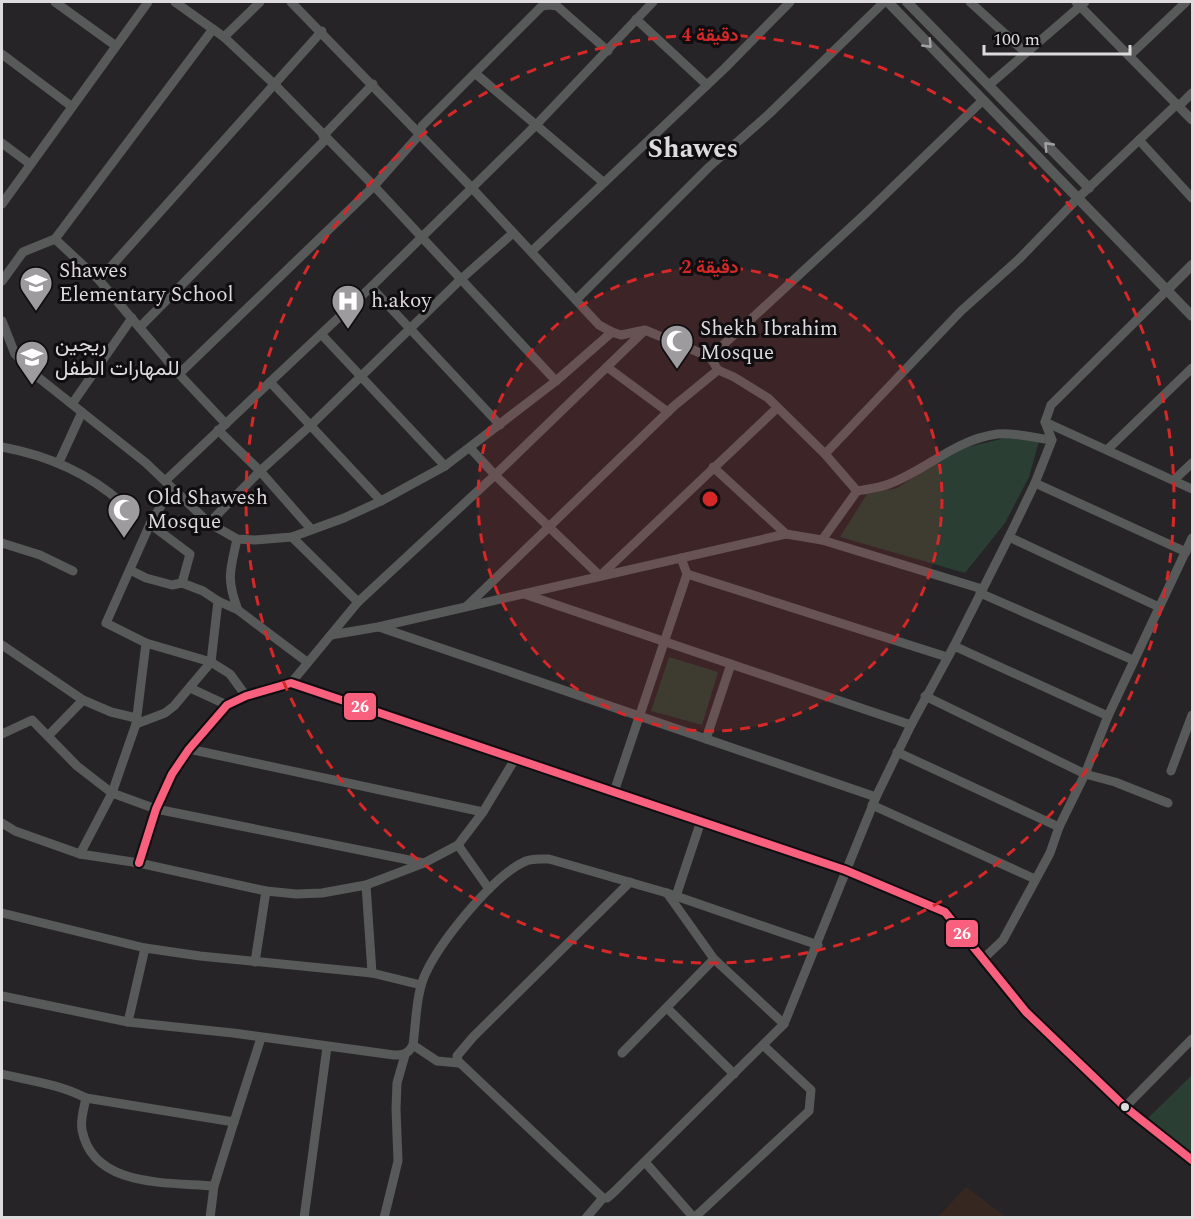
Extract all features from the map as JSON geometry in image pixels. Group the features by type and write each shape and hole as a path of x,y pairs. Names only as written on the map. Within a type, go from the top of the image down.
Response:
{"street":[{"path":"55,2 116,46"},
{"path":"2,204 148,2"},
{"path":"175,2 224,38 274,84 374,186 556,381"},
{"path":"224,38 260,2"},
{"path":"291,2 373,84 599,325 621,336 645,330 710,357 718,370 768,398 825,454 857,491"},
{"path":"246,696 230,674 211,662 146,643 106,623 168,485 222,427 322,335 536,125 653,2"},
{"path":"532,251 707,85 790,2"},
{"path":"576,300 709,167 769,114 886,2 1079,197 1192,316"},
{"path":"908,2 1089,188"},
{"path":"970,2 1025,52"},
{"path":"1129,56 1186,2"},
{"path":"989,85 1080,3 1192,120"},
{"path":"179,374 374,186 420,134 422,126 476,74 540,4 557,6 608,51"},
{"path":"636,19 707,85"},
{"path":"2,281 23,252 55,239 213,29"},
{"path":"99,280 322,31"},
{"path":"2,54 72,106"},
{"path":"476,74 603,182"},
{"path":"140,327 325,138 373,84"},
{"path":"825,454 961,311 1019,259 1139,140 1192,93"},
{"path":"710,357 865,214 983,100"},
{"path":"1139,140 1192,198"},
{"path":"2,143 30,164"},
{"path":"208,523 460,280 513,233"},
{"path":"55,239 99,280 311,529"},
{"path":"586,1218 603,1198 607,1198 614,1192 784,1024 818,945 845,870 874,801 910,725 954,645 1035,483 1052,440 1045,422 1051,405 1192,265"},
{"path":"371,287 412,328 500,425"},
{"path":"72,404 132,318"},
{"path":"2,321 5,344 39,378 146,463 208,523 237,539 255,540 292,537 344,518 381,501 445,466 556,381 612,332"},
{"path":"291,683 358,602 495,476 645,330"},
{"path":"322,335 445,466"},
{"path":"607,367 668,412"},
{"path":"1108,449 1192,368"},
{"path":"466,606 668,412 718,370"},
{"path":"270,382 381,501"},
{"path":"600,576 713,466 777,408"},
{"path":"59,462 82,412"},
{"path":"1045,422 1192,489"},
{"path":"822,540 857,491 887,485 910,474 940,454 973,439 1000,433 1052,440"},
{"path":"2,447 59,462 106,490 122,503"},
{"path":"470,448 495,476 600,576"},
{"path":"1174,480 1192,463"},
{"path":"713,466 786,534"},
{"path":"1035,483 1186,552"},
{"path":"150,524 190,554 182,583"},
{"path":"331,635 378,627 786,534 822,540 981,591 1133,660"},
{"path":"292,537 358,602"},
{"path":"1009,537 1159,607"},
{"path":"983,959 1004,940 1050,853 1059,827 1085,774 1133,660 1192,538"},
{"path":"237,539 230,576 230,590 238,610"},
{"path":"2,543 40,555 73,571"},
{"path":"614,792 687,574 681,558"},
{"path":"130,570 146,578 172,585 182,583 204,591 218,601 238,610 307,662"},
{"path":"687,574 947,657"},
{"path":"523,594 910,725"},
{"path":"2,645 83,700 136,721 165,712 174,706 211,662 218,601"},
{"path":"378,627 706,739 874,801 1035,879"},
{"path":"80,854 112,793 136,721 146,643"},
{"path":"954,645 1108,716"},
{"path":"706,739 731,664"},
{"path":"139,863 156,809 172,774 189,749 227,705 246,696 291,683 845,870 945,912 1026,1012 1125,1107 1192,1160"},
{"path":"190,688 227,705"},
{"path":"926,696 1085,774 1115,782 1168,803"},
{"path":"48,736 83,700"},
{"path":"1171,771 1192,715"},
{"path":"2,734 32,720 77,766 112,793 156,809 424,863"},
{"path":"189,749 483,812"},
{"path":"897,752 1059,827"},
{"path":"2,823 15,831 80,854 139,863 266,891 322,894 366,885 424,863 458,845 483,812 515,759"},
{"path":"671,894 701,821"},
{"path":"458,845 489,889"},
{"path":"2,996 128,1022 405,1055 410,1052 413,1045 421,985 443,944 489,889 512,869 528,860 549,859 671,894 818,945"},
{"path":"603,1198 459,1063 457,1056 472,1037 630,882"},
{"path":"366,885 372,974"},
{"path":"255,962 266,891"},
{"path":"671,894 714,959 784,1024"},
{"path":"2,913 145,948 372,974 421,985"},
{"path":"128,1022 145,948"},
{"path":"622,1053 714,959"},
{"path":"666,1008 734,1074"},
{"path":"210,1218 214,1186 261,1038"},
{"path":"1125,1107 1192,1039"},
{"path":"413,1045 437,1061 459,1063"},
{"path":"645,1162 694,1218 809,1111 811,1090 763,1045"},
{"path":"304,1218 327,1047"},
{"path":"384,1218 398,1161 397,1083 405,1055"},
{"path":"2,1074 41,1082 86,1098 234,1122"},
{"path":"86,1098 82,1130 94,1158 108,1169 124,1177 214,1186"}],"shaded area":[{"path":"966,1187 1006,1217 938,1217"}],"green space":[{"path":"1009,437 1039,441 1029,477 1005,523 965,573 840,537 867,494 897,488 956,450"},
{"path":"669,657 718,672 702,725 651,711"},
{"path":"1192,1075 1192,1153 1148,1118"}],"transit line":[{"name":"26","path":"139,863 156,809 172,774 189,749 227,705 246,696 291,683 845,870 945,912 1026,1012 1125,1107 1192,1160"}],"place":[{"name":"Shawes Elementary School","path":"36,312"},
{"name":"h.akoy","path":"348,330"},
{"name":"Shekh Ibrahim Mosque","path":"677,370"},
{"name":"ريجين للمهارات الطفل","path":"32,386"},
{"name":"Old Shawesh Mosque","path":"124,539"}],"district":[{"name":"Shawes","path":"693,149"}]}
